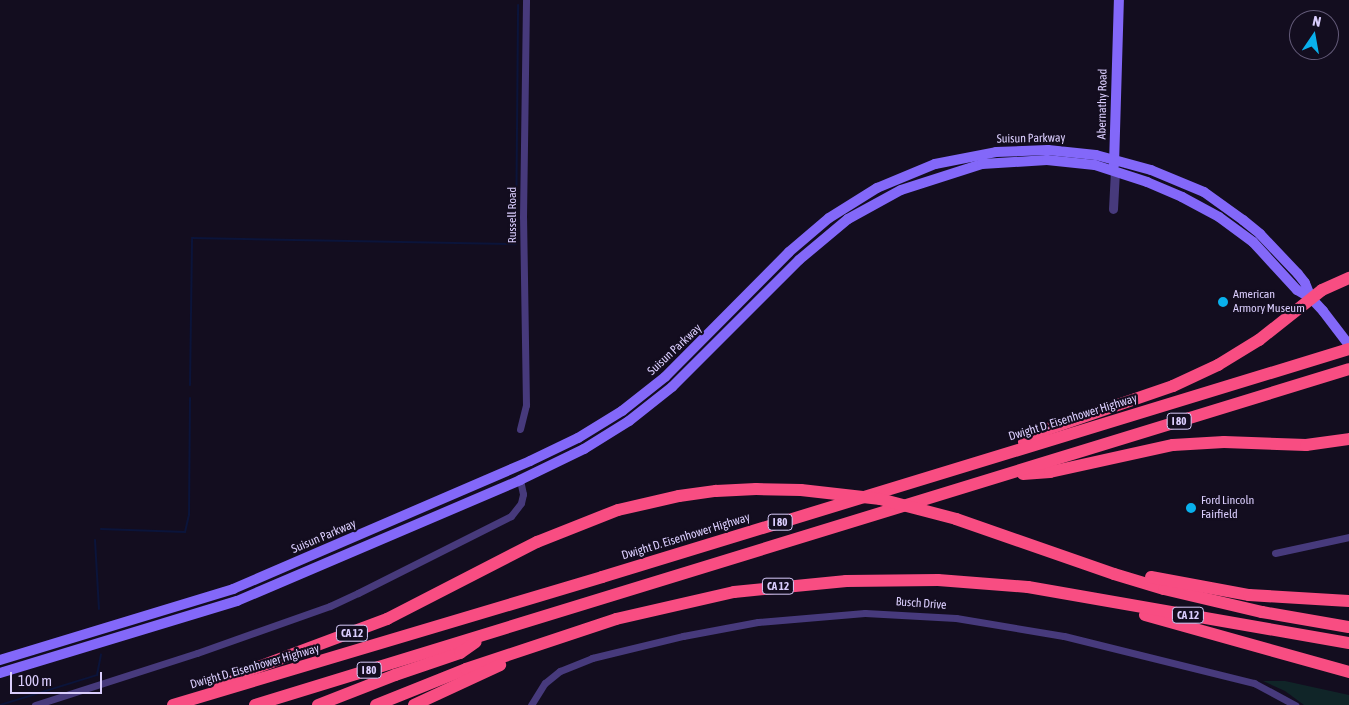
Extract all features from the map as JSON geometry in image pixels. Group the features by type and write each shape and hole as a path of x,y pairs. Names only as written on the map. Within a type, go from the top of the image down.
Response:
{"highway":[{"path":"1004,454 1045,430 1129,402 1203,373 1260,340 1322,290 1349,278"},
{"name":"Dwight D. Eisenhower Highway","path":"173,705 1004,454 1349,347"},
{"name":"I 80","path":"254,705 1349,370"},
{"path":"1008,473 1050,472 1173,445 1224,442 1306,445 1349,439"},
{"name":"CA 12","path":"210,694 229,680 245,672 307,651 387,619 537,542 588,521 618,510 679,496 756,489 801,490 880,499 956,518 1114,574 1181,593 1262,612 1349,627"},
{"path":"1035,547 1194,586 1249,595 1349,601"},
{"name":"CA 12","path":"376,705 529,646 536,646 616,619 666,606 775,587 898,579 977,582 1028,587 1349,643"},
{"path":"1028,587 1211,632 1349,672"},
{"path":"318,705 395,675 460,653 484,636"},
{"path":"414,705 532,652 536,646"}],"main road":[{"name":"Abernathy Road","path":"1114,170 1119,0"},
{"name":"Suisun Parkway","path":"0,660 177,608 233,589 530,462 578,438 622,411 665,377 812,231 848,205 896,179 942,162 996,152 1048,150 1114,159 1152,170 1204,192 1260,234 1285,267 1289,281 1297,290 1311,298 1329,318 1349,347"},
{"name":"Suisun Parkway","path":"0,673 237,601 520,480 584,449 651,405 692,369 820,240 848,219 882,199 938,176 996,162 1026,160 1067,161 1114,170 1168,190 1219,217 1285,267 1298,274 1305,283 1311,298"}],"street":[{"name":"Russell Road","path":"520,429 526,405 523,217 526,0"},
{"name":"Abernathy Road","path":"1113,209 1114,170"},
{"path":"35,705 196,653 330,606 511,516 517,511 523,494 520,480"},
{"path":"1275,553 1349,537"},
{"name":"Busch Drive","path":"531,705 545,683 560,671 577,662 722,628 792,617 887,614 992,622 1064,636 1254,683 1295,705"}],"green space":[{"path":"1263,681 1285,681 1349,695 1349,705 1304,705 1285,691"}],"waterway":[{"path":"190,385 192,238 516,244 518,5"},
{"path":"101,529 185,532 189,515 190,398"},
{"path":"95,540 99,609"},
{"path":"0,705 97,675 101,654"}],"place":[{"name":"American Armory Museum","path":"1223,302"},
{"name":"Ford Lincoln Fairfield","path":"1191,508"}]}
